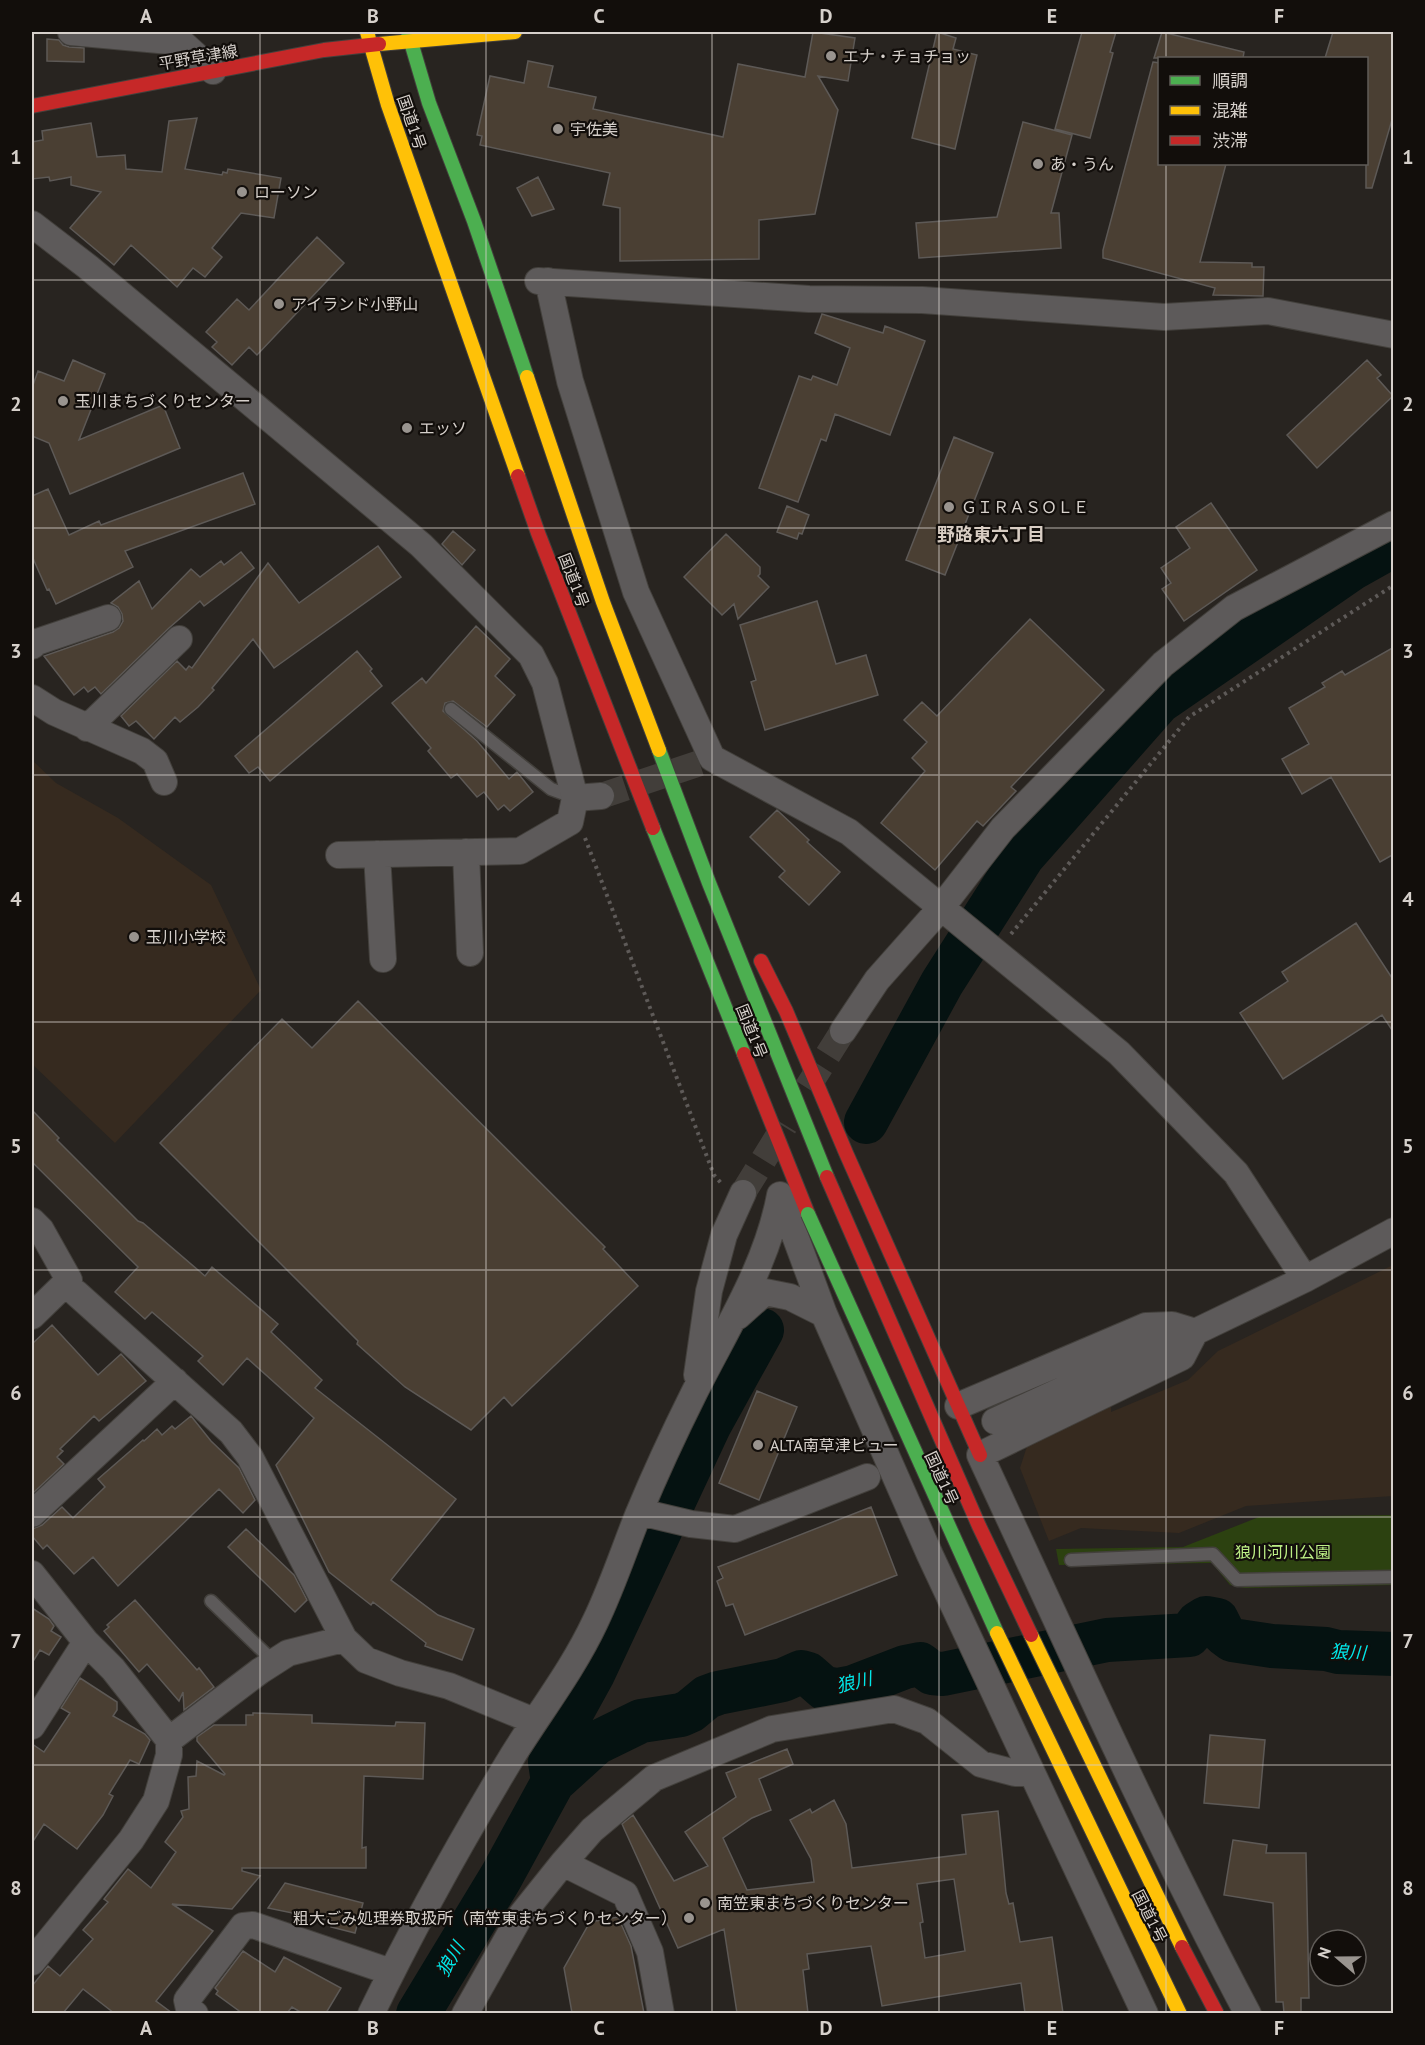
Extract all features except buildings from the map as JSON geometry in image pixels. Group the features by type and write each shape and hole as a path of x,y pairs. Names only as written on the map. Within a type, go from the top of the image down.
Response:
{"main road":[{"name":"平野草津線","path":"32,106 324,50 369,38 515,32"},
{"name":"国道1号","path":"409,36 429,103 474,221 603,602 709,883 827,1177 979,1526 1158,1901 1217,2013"},
{"name":"国道1号","path":"369,38 388,105 538,533 808,1214 915,1457 1093,1839 1180,2013"},
{"path":"709,883 727,891"},
{"path":"678,930 681,896"},
{"path":"757,951 786,1011 980,1455"}],"street":[{"path":"71,32 116,34 181,42 213,71"},
{"path":"32,224 88,267 421,545 531,655 545,683 573,810"},
{"path":"1305,1280 1236,1173 1119,1053 849,832 708,760 636,592 570,381 543,281 809,299 922,300 1164,317 1268,311 1394,334"},
{"path":"843,1031 877,980 968,931 1003,828 1163,664 1234,608 1394,524"},
{"path":"603,602 636,592"},
{"path":"32,646 37,642 108,618"},
{"path":"87,728 179,639"},
{"path":"32,698 87,728 142,751 155,761 164,782"},
{"path":"339,855 519,851 573,810 601,796"},
{"path":"466,852 470,953"},
{"path":"377,854 383,959"},
{"path":"371,2013 414,1928 534,1721 561,1685 595,1622 640,1512 694,1393 733,1320 775,1224 778,1190 824,1314 930,1555 1145,2013"},
{"path":"694,1393 710,1291 724,1235 740,1199"},
{"path":"32,1221 40,1230 69,1280 32,1316"},
{"path":"995,1421 1305,1280 1394,1231"},
{"path":"733,1320 765,1292 790,1297 824,1314"},
{"path":"76,1293 231,1432 250,1457 344,1639 366,1660 400,1673 449,1686 534,1721"},
{"path":"958,1406 1146,1326 1172,1325 1195,1332"},
{"path":"1195,1332 1182,1357 980,1455 1205,1933 1248,2013"},
{"path":"32,1514 175,1381"},
{"path":"640,1512 692,1524 735,1529 867,1477"},
{"path":"32,1574 86,1642 113,1669 169,1740 169,1755 156,1801 131,1840 32,1962"},
{"path":"169,1740 288,1653 344,1639"},
{"path":"32,1726 86,1642"},
{"path":"465,2013 519,1918 563,1863 592,1830 654,1778 772,1729 894,1709 927,1721 981,1764 1016,1773 1030,1771"},
{"path":"1050,1813 1124,1764"},
{"path":"563,1863 626,1894 650,1952 661,2013"},
{"path":"195,2013 189,2009 187,2000 243,1926 253,1925 391,1972"}],"lane":[{"path":"451,709 573,810"},
{"path":"1071,1560 1213,1554 1237,1580 1394,1577"},
{"path":"211,1601 274,1662"}],"path":[{"path":"968,931 1189,717 1394,585"},
{"path":"573,810 714,1175 740,1199"}],"shaded area":[{"name":"玉川小学校","path":"32,760 56,783 118,818 211,885 261,990 115,1143 32,1064"},
{"path":"1393,1265 1393,1496 1246,1506 1179,1533 1081,1528 1049,1541 1020,1468 1029,1440 1111,1403 1111,1412 1188,1380 1218,1351"}],"green space":[{"name":"狼川河川公園","path":"1393,1515 1393,1585 1245,1588 1230,1585 1212,1563 1059,1565 1056,1549 1183,1547 1259,1517"}],"waterway":[{"path":"866,1122 942,983 1023,856 1159,702 1353,568 1394,545"},
{"path":"553,1782 550,1762 555,1743 593,1674 710,1424 762,1330"},
{"name":"狼川","path":"418,2014 501,1877 553,1782 596,1743 641,1721 681,1715 690,1711 707,1697 718,1693 783,1680 801,1672 808,1674 824,1688 837,1690 853,1687 905,1667 920,1664 932,1673 943,1674 1107,1640 1189,1635 1198,1623 1206,1618 1217,1620 1224,1634 1232,1640 1338,1652 1394,1654"}],"tunnel":[{"path":"601,796 703,762"},
{"path":"807,1088 843,1031"},
{"path":"743,1193 785,1125"}],"traffic: fast":[{"path":"408,32 429,103 474,221 527,377"},
{"path":"659,750 709,883 827,1177"},
{"path":"653,828 744,1054"},
{"path":"808,1214 997,1633"}],"traffic: slow":[{"path":"367,32 388,105 518,476"},
{"path":"379,44 515,32"},
{"path":"527,377 603,602 659,750"},
{"path":"997,1633 1180,2014"},
{"path":"1031,1635 1182,1947"}],"traffic: jam":[{"path":"32,106 324,50 379,44"},
{"path":"518,476 653,828"},
{"path":"761,961 786,1011 846,1153 980,1455"},
{"path":"744,1054 808,1214"},
{"path":"827,1177 979,1526 1031,1635"},
{"path":"1182,1947 1217,2014"}],"place":[{"name":"エナ・チョチョッ","path":"831,56"},
{"name":"宇佐美","path":"558,129"},
{"name":"あ・うん","path":"1038,164"},
{"name":"ローソン","path":"242,192"},
{"name":"アイランド小野山","path":"279,304"},
{"name":"玉川まちづくりセンター","path":"63,401"},
{"name":"エッソ","path":"407,428"},
{"name":"ＧＩＲＡＳＯＬＥ","path":"949,507"},
{"name":"玉川小学校","path":"134,937"},
{"name":"ALTA南草津ビュー","path":"758,1445"},
{"name":"南笠東まちづくりセンター","path":"705,1903"},
{"name":"粗大ごみ処理券取扱所（南笠東まちづくりセンター）","path":"689,1918"}],"district":[{"name":"野路東六丁目","path":"991,534"}]}
